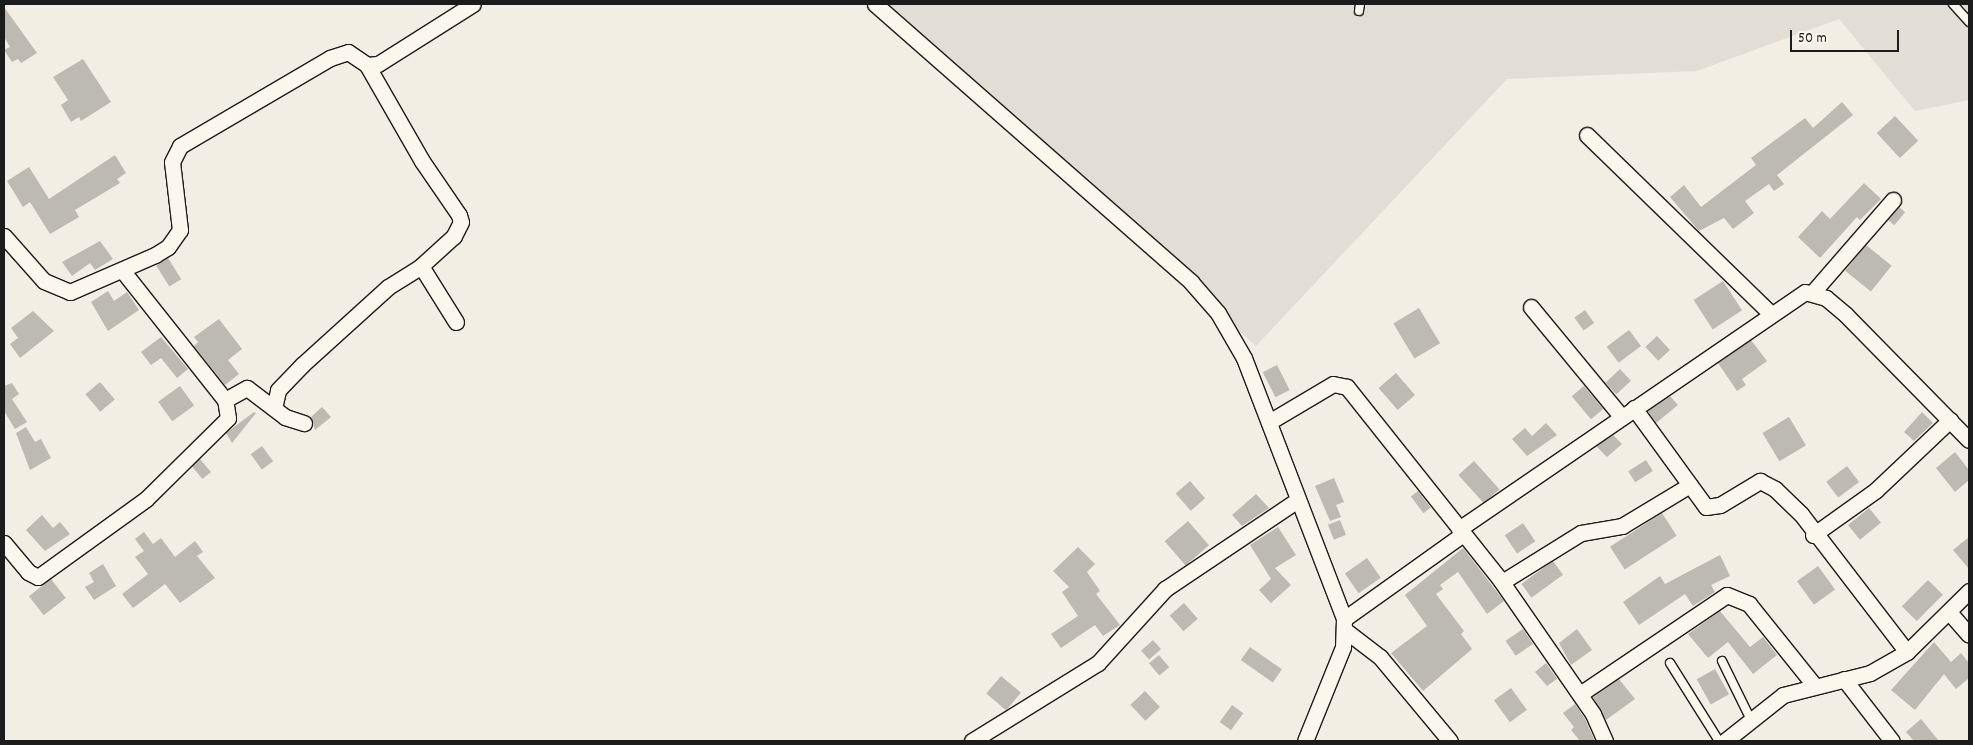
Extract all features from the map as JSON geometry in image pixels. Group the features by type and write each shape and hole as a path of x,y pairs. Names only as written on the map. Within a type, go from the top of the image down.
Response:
{"street":[{"path":"368,65 398,54 473,4"},
{"path":"875,4 1191,282 1218,313 1244,358 1269,422 1296,501 1345,625 1380,657 1450,741"},
{"path":"4,236 44,282 70,292 122,270 168,247 180,230 172,162 180,146 330,58 348,52 368,65 422,161 459,215 454,236 421,266 388,287 302,365 278,390 274,408"},
{"path":"1587,135 1771,314"},
{"path":"1813,292 1893,200"},
{"path":"421,266 456,322"},
{"path":"4,543 28,572 38,577 146,500 228,418 225,400 122,270"},
{"path":"1304,741 1345,625 1461,531 1621,416 1803,292 1813,292 1846,315 1969,440"},
{"path":"1531,307 1621,416"},
{"path":"1269,422 1333,384 1347,387 1502,582 1580,694 1605,741"},
{"path":"225,400 247,388 274,408 304,423"},
{"path":"1634,408 1690,485 1710,508 1760,481 1768,483 1801,514 1813,535 1907,652"},
{"path":"1813,535 1876,490 1950,420"},
{"path":"1502,582 1581,533 1622,526 1690,485"},
{"path":"972,741 1098,663 1165,589 1296,501"},
{"path":"1726,741 1783,695 1870,672 1907,652 1969,591"},
{"path":"1580,694 1727,595 1749,604 1815,686"},
{"path":"1949,612 1969,635"},
{"path":"1844,679 1892,741"}],"lane":[{"path":"1953,4 1969,22"},
{"path":"1722,661 1751,720"},
{"path":"1670,662 1719,741"}],"shaded area":[{"path":"876,4 1969,4 1969,100 1915,111 1839,19 1697,71 1507,79 1256,346"}],"building":[{"path":"4,7 37,53 21,63 18,59 12,62 4,50 10,47 4,37"},
{"path":"83,59 111,102 81,121 79,117 71,122 61,105 68,100 53,77"},
{"path":"1842,102 1853,115 1777,175 1784,184 1774,191 1769,184 1745,201 1754,213 1733,229 1724,218 1699,231 1670,197 1684,185 1701,207 1756,165 1751,158 1805,118 1813,128"},
{"path":"1895,116 1918,141 1900,158 1877,133"},
{"path":"115,155 126,173 117,179 120,183 75,210 79,217 50,234 30,202 23,207 7,181 29,167 49,199"},
{"path":"1864,183 1881,199 1860,220 1857,217 1820,258 1798,237 1822,211 1830,219"},
{"path":"1899,207 1905,212 1894,225 1888,220"},
{"path":"100,241 113,259 95,270 90,263 72,276 62,262"},
{"path":"1866,245 1892,266 1871,291 1845,271"},
{"path":"168,258 181,279 169,287 156,265"},
{"path":"1723,281 1742,310 1713,329 1694,300"},
{"path":"108,291 114,301 127,292 139,310 108,331 91,302"},
{"path":"1419,308 1440,343 1414,359 1393,323"},
{"path":"1585,310 1594,323 1584,331 1574,317"},
{"path":"33,311 54,331 20,358 10,344 18,338 11,328"},
{"path":"219,319 242,349 228,360 239,374 225,385 194,346 198,342 194,337"},
{"path":"1629,330 1641,346 1619,363 1607,347"},
{"path":"1657,336 1670,350 1658,361 1645,347"},
{"path":"161,337 188,369 177,378 161,358 151,365 141,352"},
{"path":"1751,340 1767,361 1742,379 1746,385 1737,391 1718,363"},
{"path":"1277,365 1290,390 1275,397 1263,372"},
{"path":"1620,369 1631,381 1616,394 1605,383"},
{"path":"1396,373 1415,395 1398,410 1379,388"},
{"path":"100,382 115,400 100,412 85,394"},
{"path":"12,383 19,394 12,399 27,422 15,429 4,411 4,386"},
{"path":"180,386 194,405 172,421 158,402"},
{"path":"1584,386 1603,409 1591,419 1572,396"},
{"path":"1670,396 1678,405 1656,423 1648,411"},
{"path":"322,407 331,417 315,430 311,417"},
{"path":"254,412 256,413 232,443 226,433"},
{"path":"1922,412 1933,423 1914,441 1904,432"},
{"path":"1789,417 1806,445 1779,461 1762,433"},
{"path":"1546,423 1557,435 1527,456 1512,439 1525,428 1532,436"},
{"path":"26,427 35,442 41,439 51,458 30,470 16,433"},
{"path":"1613,435 1622,444 1607,457 1596,446"},
{"path":"262,446 273,461 262,470 251,454"},
{"path":"1955,452 1969,470 1969,480 1955,492 1936,468"},
{"path":"200,459 211,472 203,479 192,466"},
{"path":"1646,460 1653,471 1635,482 1628,471"},
{"path":"1474,461 1499,489 1484,503 1458,475"},
{"path":"1847,466 1859,482 1838,498 1826,482"},
{"path":"1334,478 1344,502 1336,505 1341,517 1330,521 1315,486"},
{"path":"1190,481 1205,498 1191,511 1176,493"},
{"path":"1418,491 1431,508 1423,513 1411,496"},
{"path":"1256,494 1269,508 1242,526 1232,515"},
{"path":"1869,508 1881,523 1860,540 1848,525"},
{"path":"1662,513 1677,536 1625,569 1610,547"},
{"path":"42,515 53,528 60,522 70,534 45,551 26,530"},
{"path":"1340,520 1346,535 1334,540 1328,525"},
{"path":"1188,521 1209,545 1186,565 1165,541"},
{"path":"1523,523 1535,541 1517,554 1505,535"},
{"path":"1278,527 1296,555 1275,568 1291,585 1271,603 1259,590 1271,579 1250,545"},
{"path":"144,532 153,544 161,538 175,557 195,541 203,552 197,556 215,578 180,603 165,584 133,608 122,594 148,574 135,557 144,551 135,539"},
{"path":"1969,537 1969,569 1953,550"},
{"path":"1078,547 1095,564 1087,572 1100,591 1096,594 1120,625 1103,636 1095,625 1061,648 1051,634 1078,616 1062,592 1069,587 1053,571"},
{"path":"1463,548 1504,601 1487,614 1458,572 1440,585 1443,589 1436,594 1464,631 1461,634 1472,649 1423,691 1391,653 1427,626 1405,595"},
{"path":"1720,555 1730,576 1711,585 1715,592 1693,606 1685,594 1639,625 1623,602 1660,576 1665,584"},
{"path":"1367,558 1381,578 1359,593 1345,573"},
{"path":"1553,561 1563,575 1531,598 1521,584"},
{"path":"103,564 116,586 94,600 85,587 94,582 89,573"},
{"path":"1818,566 1835,589 1814,605 1797,581"},
{"path":"51,579 66,598 44,615 29,596"},
{"path":"1928,580 1943,595 1917,621 1902,606"},
{"path":"1184,603 1198,619 1183,631 1170,615"},
{"path":"1720,611 1750,647 1763,637 1777,655 1753,674 1728,642 1708,658 1688,634"},
{"path":"1523,629 1533,644 1516,656 1506,641"},
{"path":"1577,629 1592,650 1571,665 1559,643"},
{"path":"1153,640 1161,649 1149,660 1141,651"},
{"path":"1934,642 1951,662 1961,653 1969,663 1969,678 1956,689 1944,674 1915,710 1891,690"},
{"path":"1250,647 1282,669 1273,682 1241,660"},
{"path":"1159,655 1169,667 1159,676 1149,663"},
{"path":"1546,663 1557,679 1547,686 1535,672"},
{"path":"1715,669 1729,694 1711,705 1697,679"},
{"path":"1001,676 1021,693 1006,710 986,694"},
{"path":"1619,679 1635,699 1606,720 1593,697"},
{"path":"1511,688 1527,710 1510,722 1494,700"},
{"path":"1145,691 1160,707 1145,721 1130,705"},
{"path":"1575,704 1585,719 1595,741 1580,741 1571,730 1574,727 1563,713"},
{"path":"1232,705 1243,713 1231,730 1220,722"},
{"path":"1921,719 1939,741 1914,741 1906,732"}]}
